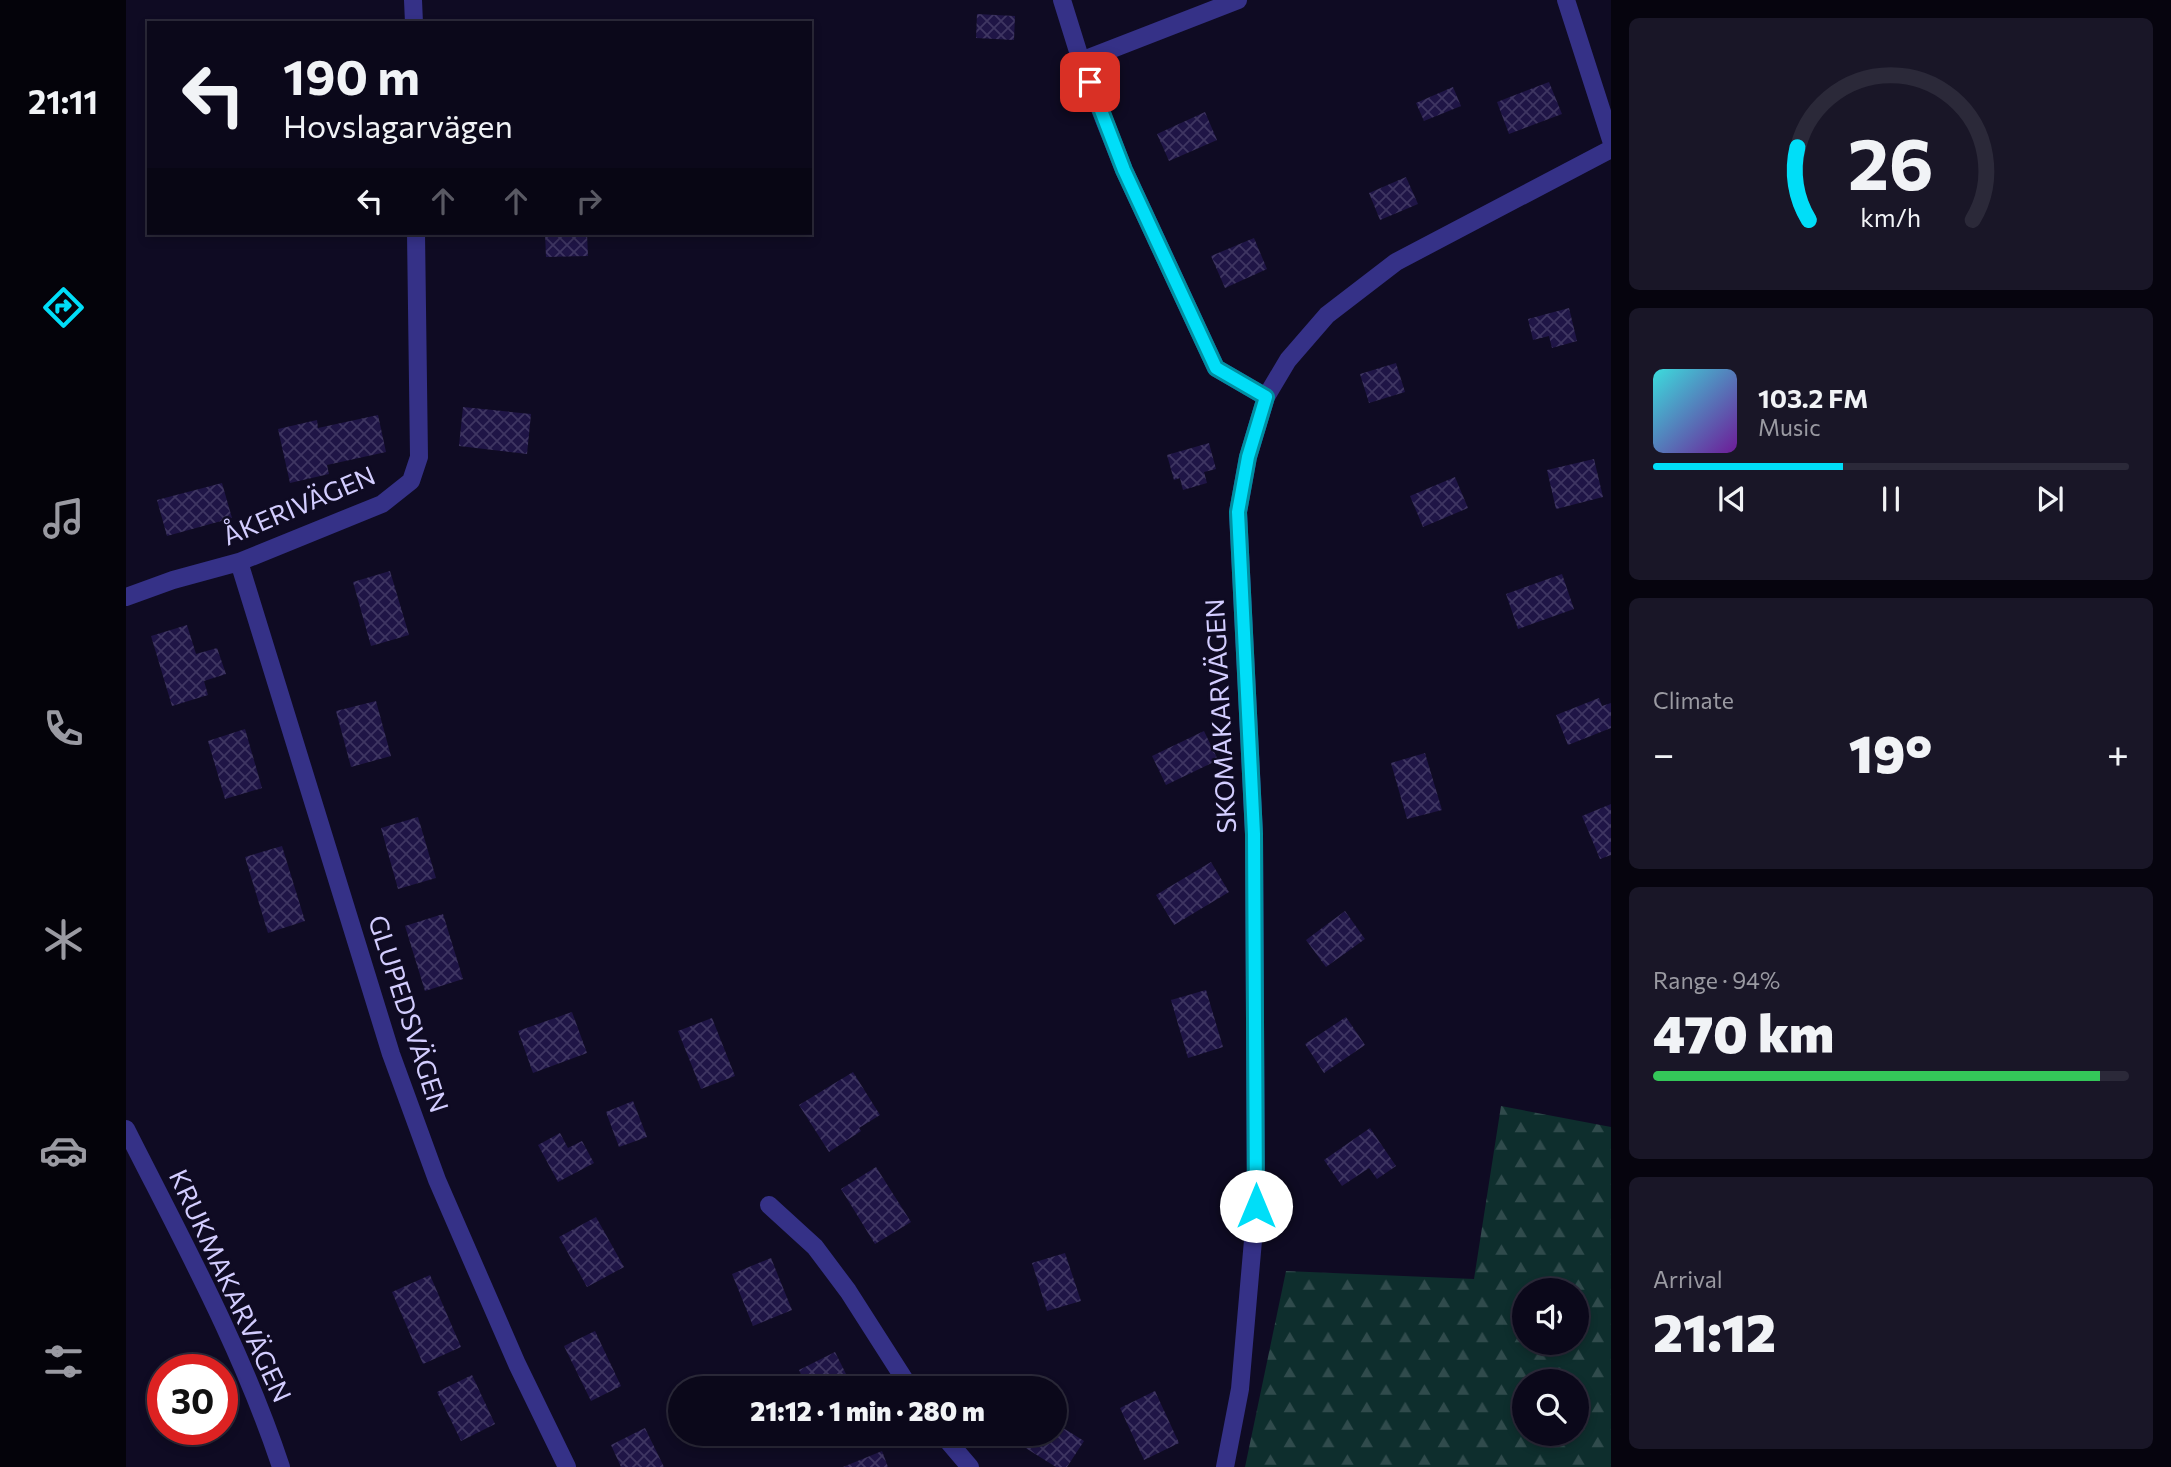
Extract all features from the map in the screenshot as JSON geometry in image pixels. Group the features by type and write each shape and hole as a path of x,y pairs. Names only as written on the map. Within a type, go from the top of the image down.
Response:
{"street":[{"path":"413,0 414,21"},
{"path":"1062,0 1081,61 1124,170 1216,368 1266,397"},
{"path":"1081,61 1238,0"},
{"path":"1566,0 1611,140"},
{"name":"SKOMAKARVÄGEN","path":"1225,1467 1240,1389 1256,1206 1254,834 1238,512 1248,457 1266,397 1287,360 1327,315 1396,262 1611,149"},
{"name":"ÅKERIVÄGEN","path":"126,597 173,580 239,562 382,504 411,481 419,457 416,235"},
{"name":"GLUPEDSVÄGEN","path":"239,562 391,1054 437,1180 517,1364 567,1467"},
{"name":"KRUKMAKARVÄGEN","path":"126,1129 228,1331 281,1467"},
{"path":"769,1205 815,1247 848,1291 901,1376"},
{"path":"953,1446 970,1467"}],"green space":[{"path":"1501,1106 1611,1127 1611,1467 1245,1467 1286,1271 1474,1279"}],"building":[{"path":"977,14 1015,16 1014,40 976,38"},
{"path":"1549,82 1562,114 1509,134 1497,102"},
{"path":"1453,87 1461,106 1424,121 1416,103"},
{"path":"1205,112 1217,140 1169,161 1157,134"},
{"path":"1406,177 1418,204 1380,220 1369,193"},
{"path":"545,235 587,235 588,256 546,257"},
{"path":"1254,238 1267,269 1225,288 1211,256"},
{"path":"1569,308 1577,341 1552,348 1549,336 1533,340 1528,319"},
{"path":"1396,363 1405,392 1369,403 1360,374"},
{"path":"463,407 531,414 527,454 459,446"},
{"path":"378,415 386,452 327,465 329,474 290,483 278,429 317,420 318,428"},
{"path":"1209,443 1216,469 1204,472 1207,483 1183,490 1180,478 1174,480 1167,455"},
{"path":"1594,459 1603,497 1556,509 1547,470"},
{"path":"1455,477 1468,508 1423,527 1410,496"},
{"path":"222,483 232,518 167,536 157,500"},
{"path":"390,571 409,635 371,646 353,582"},
{"path":"1562,574 1574,609 1518,629 1506,594"},
{"path":"187,625 196,654 217,648 226,674 204,681 208,695 172,706 151,636"},
{"path":"1599,698 1602,706 1611,703 1611,728 1568,745 1556,715"},
{"path":"376,701 391,756 351,767 336,711"},
{"path":"245,729 262,788 225,799 208,741"},
{"path":"1204,731 1218,760 1166,785 1152,756"},
{"path":"1425,753 1442,810 1407,819 1391,763"},
{"path":"1611,804 1611,855 1600,859 1582,816"},
{"path":"418,817 436,878 398,889 381,828"},
{"path":"282,846 305,921 268,933 245,857"},
{"path":"1211,862 1229,892 1174,925 1156,895"},
{"path":"1345,911 1365,939 1326,967 1306,940"},
{"path":"443,914 463,979 425,991 405,926"},
{"path":"1206,990 1223,1047 1188,1058 1171,1000"},
{"path":"572,1012 587,1053 533,1073 518,1031"},
{"path":"1346,1017 1365,1045 1324,1073 1305,1044"},
{"path":"712,1018 735,1076 701,1089 678,1031"},
{"path":"853,1072 880,1115 829,1152 799,1105"},
{"path":"633,1101 647,1137 619,1147 606,1112"},
{"path":"1370,1128 1396,1166 1377,1179 1369,1168 1342,1186 1324,1160"},
{"path":"560,1133 568,1148 582,1141 594,1163 558,1182 538,1145"},
{"path":"876,1167 911,1222 875,1244 841,1189"},
{"path":"596,1217 624,1267 587,1287 559,1237"},
{"path":"1065,1253 1081,1301 1047,1311 1032,1263"},
{"path":"771,1258 792,1310 753,1326 732,1274"},
{"path":"430,1275 461,1347 423,1364 392,1292"},
{"path":"595,1331 621,1386 591,1401 564,1346"},
{"path":"835,1352 847,1376 802,1376 799,1370"},
{"path":"472,1375 495,1424 461,1441 437,1392"},
{"path":"1155,1391 1179,1443 1144,1460 1120,1408"},
{"path":"645,1428 664,1467 621,1467 611,1445"},
{"path":"1067,1430 1084,1441 1067,1467 1056,1467 1022,1446 1067,1446"},
{"path":"882,1451 888,1467 843,1467"}],"route":[{"path":"1090,82 1124,170 1216,368 1266,397 1248,457 1238,512 1254,834 1256,1206"}]}
